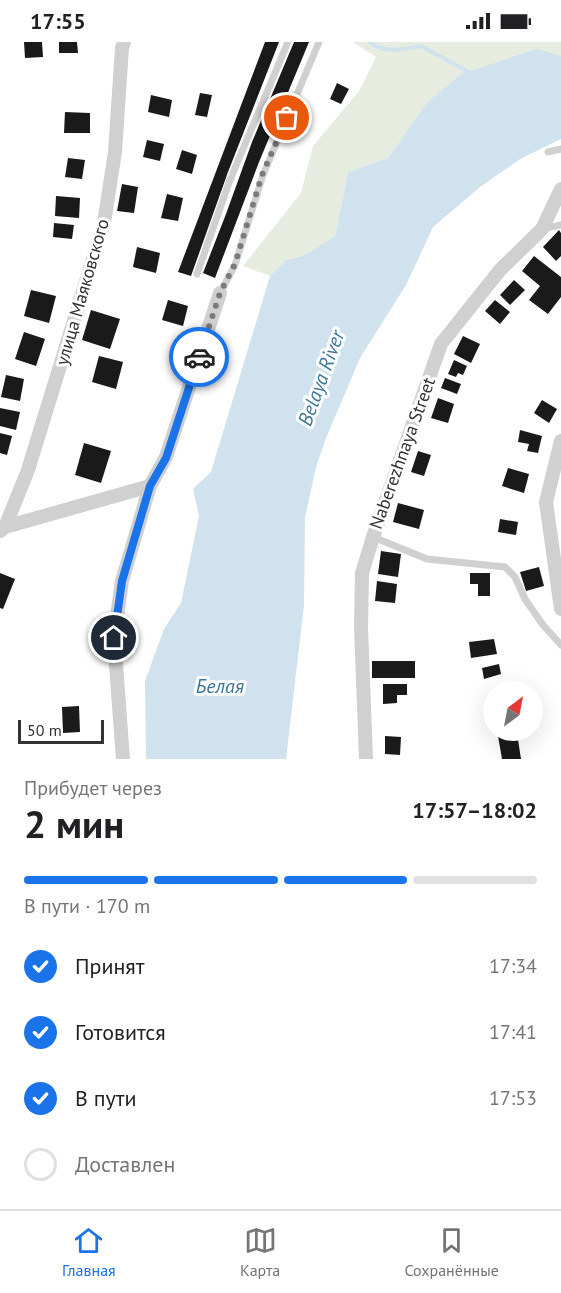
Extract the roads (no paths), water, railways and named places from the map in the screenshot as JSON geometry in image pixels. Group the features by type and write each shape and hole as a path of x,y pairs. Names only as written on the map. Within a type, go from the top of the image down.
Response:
{"street":[{"name":"улица Маяковского","path":"2,529 28,470 104,223 115,152 124,42"},
{"name":"Naberezhnaya Street","path":"366,759 361,627 363,573 373,537 441,344 500,270 542,230 561,189"},
{"path":"123,759 114,638 122,581 150,486 166,458 220,293"},
{"path":"561,441 546,501 561,609"},
{"path":"2,529 150,486"}],"lane":[{"path":"197,274 230,180 288,42"},
{"path":"220,293 235,264 262,175 319,42"},
{"path":"548,152 561,149"},
{"path":"542,230 561,225"},
{"path":"373,537 428,559 505,567 515,577 525,599 543,625 561,645"}],"water":[{"name":"Белая","path":"537,49 561,56 561,139 520,159 480,187 433,227 406,285 360,358 326,438 316,467 305,517 304,605 286,759 146,759 145,681 164,629 181,603 199,516 193,489 211,472 270,276 286,260 303,256 335,236 348,172 388,158 426,104 461,74"}],"waterway":[{"path":"370,42 387,49 421,46 471,73"}],"water label":[{"name":"Belaya River","path":"321,378"}]}
